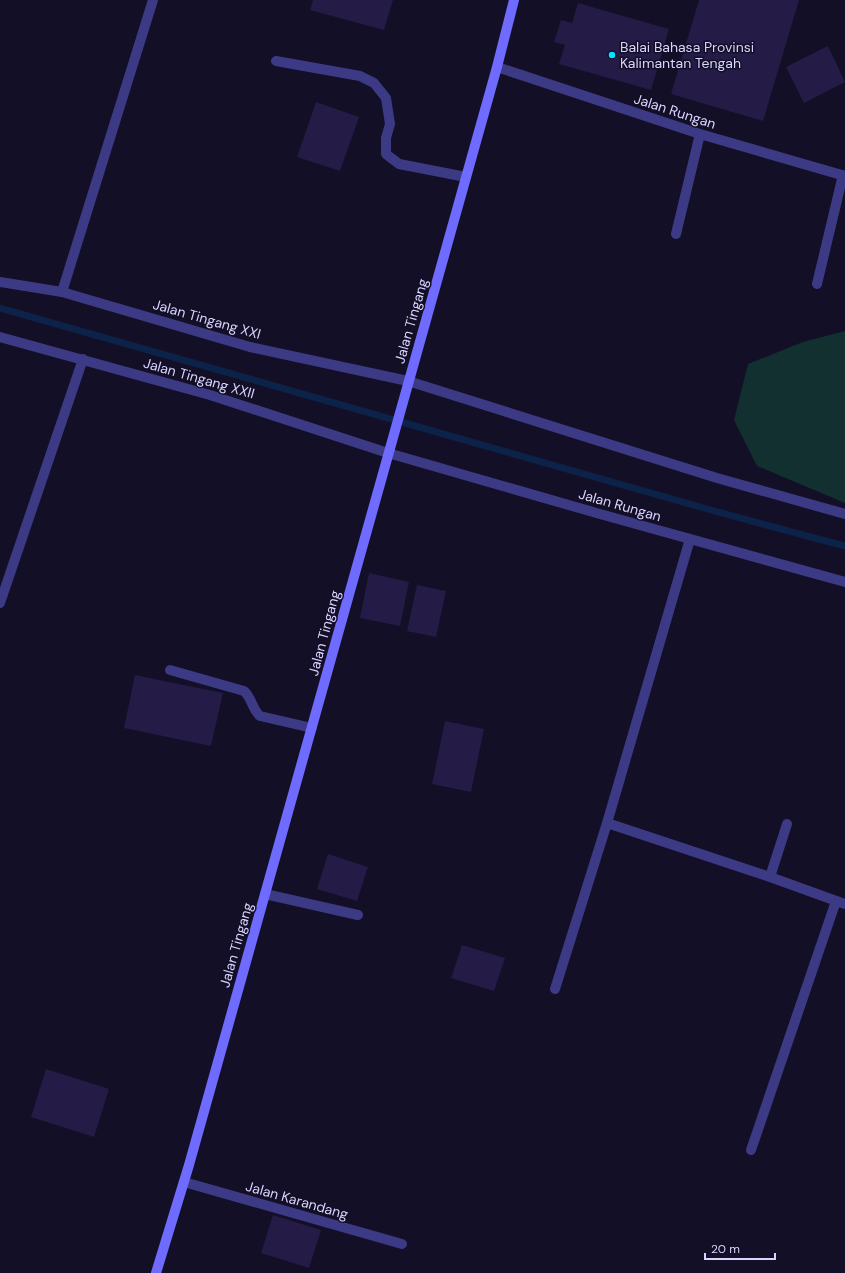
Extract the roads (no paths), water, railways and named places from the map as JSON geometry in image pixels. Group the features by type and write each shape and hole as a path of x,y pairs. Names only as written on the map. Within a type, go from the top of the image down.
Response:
{"main road":[{"name":"Jalan Tingang","path":"156,1273 184,1182 312,728 497,67 514,0"}],"street":[{"path":"62,292 153,0"},
{"path":"276,61 360,76 374,83 386,98 390,124 386,138 386,154 399,164 466,177"},
{"name":"Jalan Rungan","path":"497,67 700,134 844,176"},
{"path":"676,234 700,134"},
{"path":"817,284 844,176"},
{"name":"Jalan Tingang XXI","path":"0,282 62,292 250,346 408,381"},
{"name":"Jalan Tingang XXII","path":"0,337 210,395 388,453"},
{"path":"0,603 83,359"},
{"path":"408,381 717,478 845,514"},
{"name":"Jalan Rungan","path":"388,453 845,582"},
{"path":"555,990 607,823 690,539"},
{"path":"170,670 244,691 248,695 254,711 260,716 312,728"},
{"path":"607,823 840,902 751,1150"},
{"path":"770,877 787,824"},
{"path":"265,894 358,915"},
{"name":"Jalan Karandang","path":"184,1182 402,1244"}],"waterway":[{"path":"0,308 718,512 845,546"}],"place":[{"name":"Balai Bahasa Provinsi Kalimantan Tengah","path":"612,55"}]}
